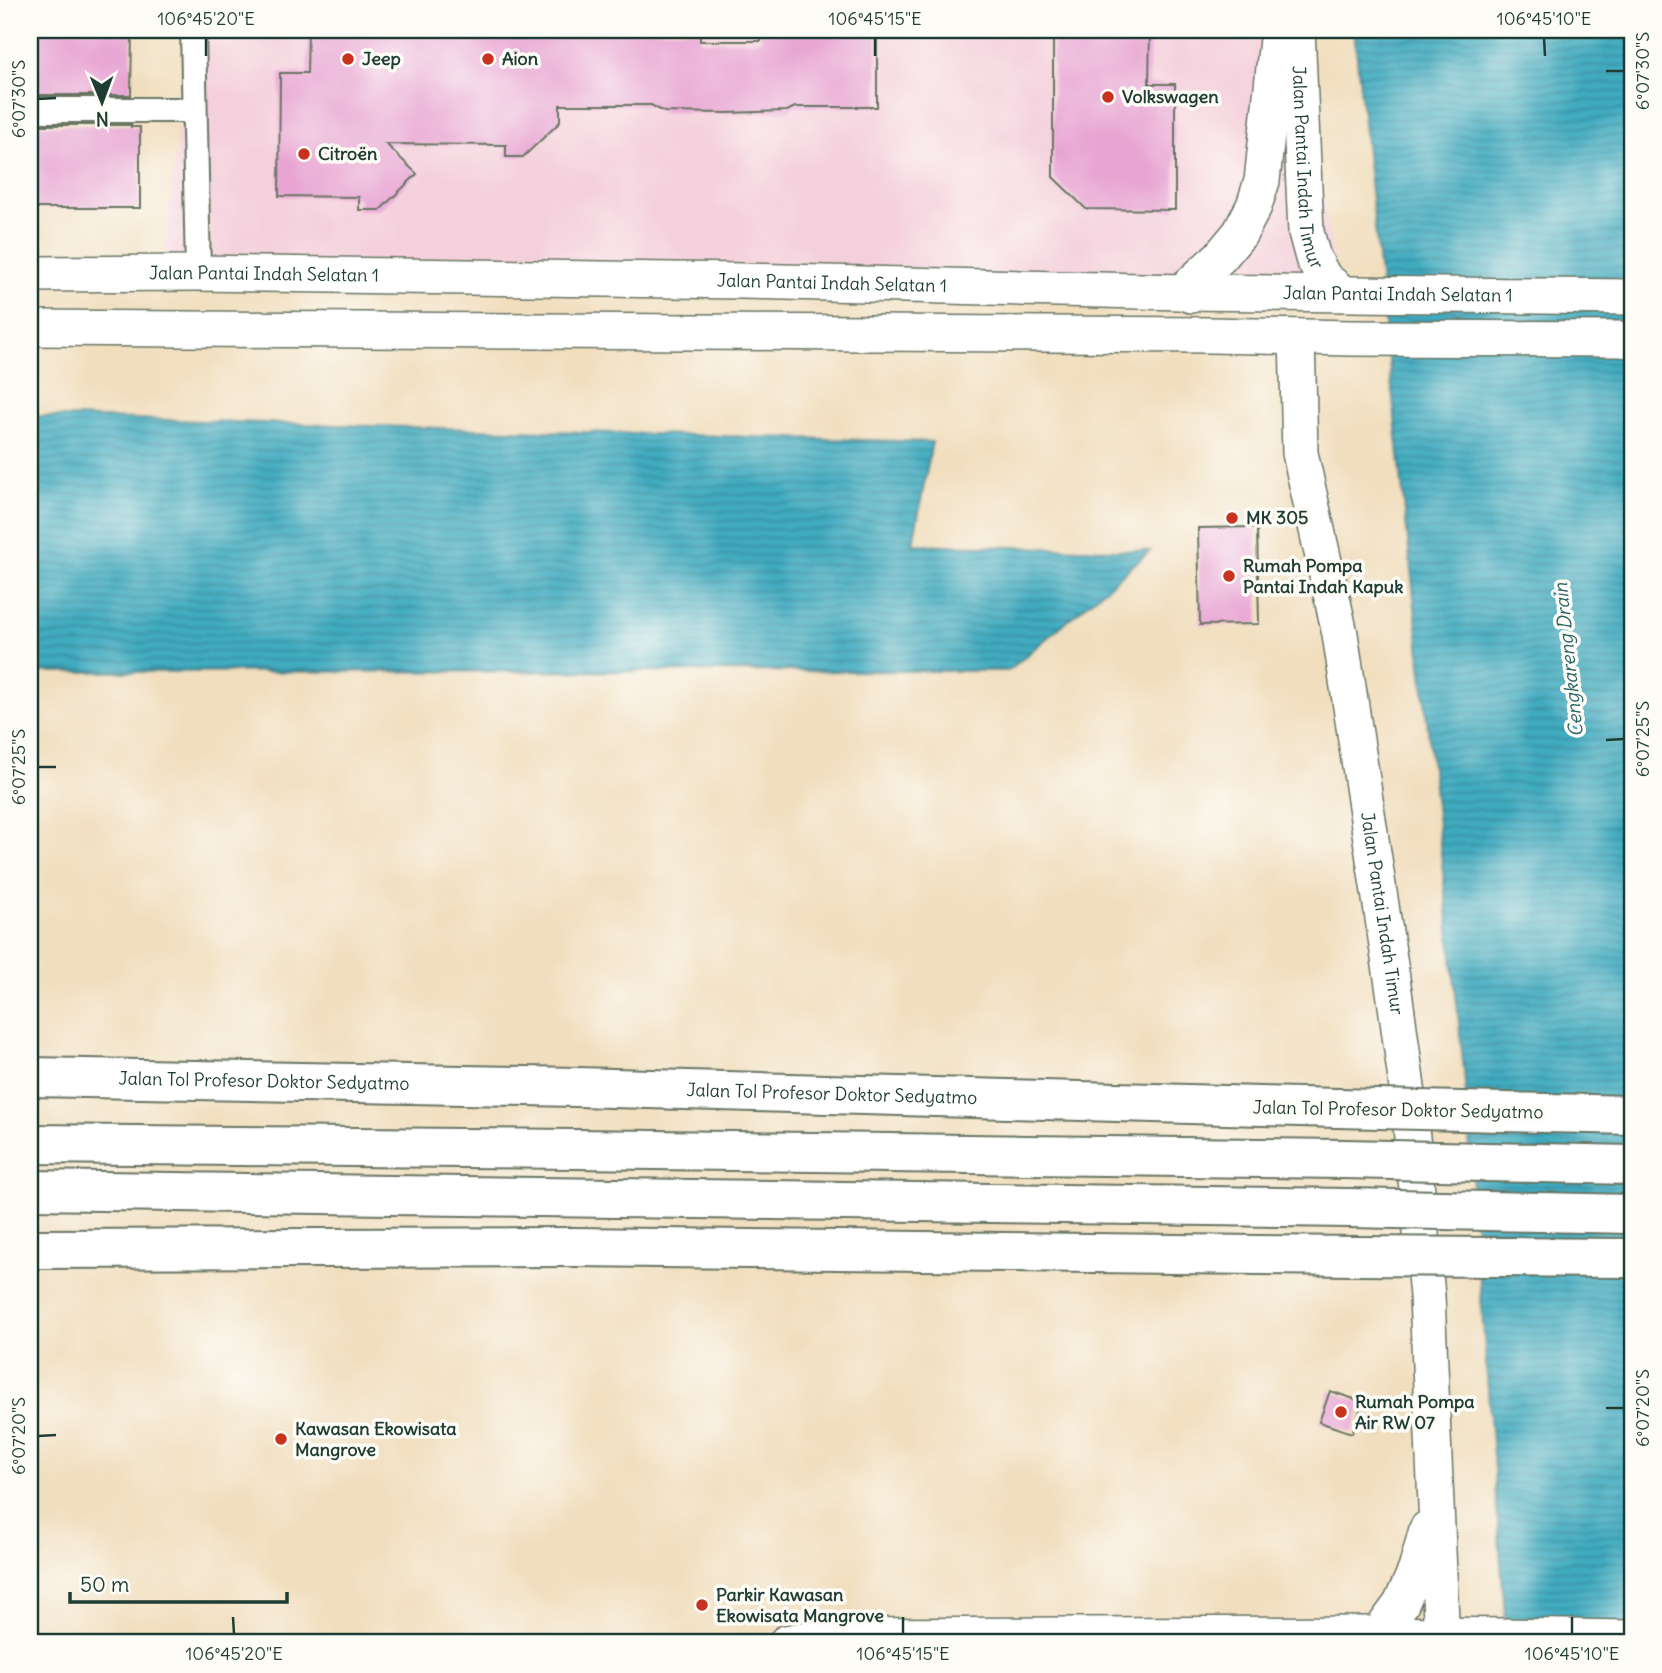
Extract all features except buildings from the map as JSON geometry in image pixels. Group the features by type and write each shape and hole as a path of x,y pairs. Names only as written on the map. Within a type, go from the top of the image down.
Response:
{"highway":[{"name":"Jalan Tol Profesor Doktor Sedyatmo","path":"30,1077 563,1087 1632,1115"},
{"path":"30,1144 1344,1159 1632,1165"},
{"path":"30,1190 1632,1214"},
{"path":"30,1249 573,1247 1632,1258"}],"street":[{"path":"193,30 198,273"},
{"path":"1278,30 1262,181 1254,206 1240,233 1220,257 1182,292 1216,304 1364,338"},
{"name":"Jalan Pantai Indah Timur","path":"1297,30 1306,232 1313,258 1324,278 1353,293"},
{"path":"30,110 194,110"},
{"name":"Jalan Pantai Indah Selatan 1","path":"30,274 198,273 742,281 1182,292 1632,298"},
{"path":"30,328 1628,339"},
{"name":"Jalan Pantai Indah Timur","path":"1297,337 1300,453 1340,634 1408,1095 1427,1296 1441,1640"},
{"name":"Jalan Pantai Indah Timur","path":"1379,1634 1401,1604 1416,1570 1435,1494"},
{"path":"786,1643 824,1636 1379,1634 1441,1640 1490,1636 1632,1638"}],"shaded area":[{"path":"189,30 1296,30 1339,295 161,286"}],"water":[{"name":"Cengkareng Drain","path":"1354,30 1632,30 1632,1643 1507,1643 1464,1071"},
{"path":"30,416 932,442 913,544 1150,551 1008,671 30,672"}],"place":[{"name":"Jeep","path":"348,59"},
{"name":"Aion","path":"488,59"},
{"name":"Volkswagen","path":"1108,97"},
{"name":"Citroën","path":"304,154"},
{"name":"MK 305","path":"1232,518"},
{"name":"Rumah Pompa Pantai Indah Kapuk","path":"1229,576"},
{"name":"Rumah Pompa Air RW 07","path":"1341,1412"},
{"name":"Kawasan Ekowisata Mangrove","path":"281,1439"},
{"name":"Parkir Kawasan Ekowisata Mangrove","path":"702,1605"}]}
